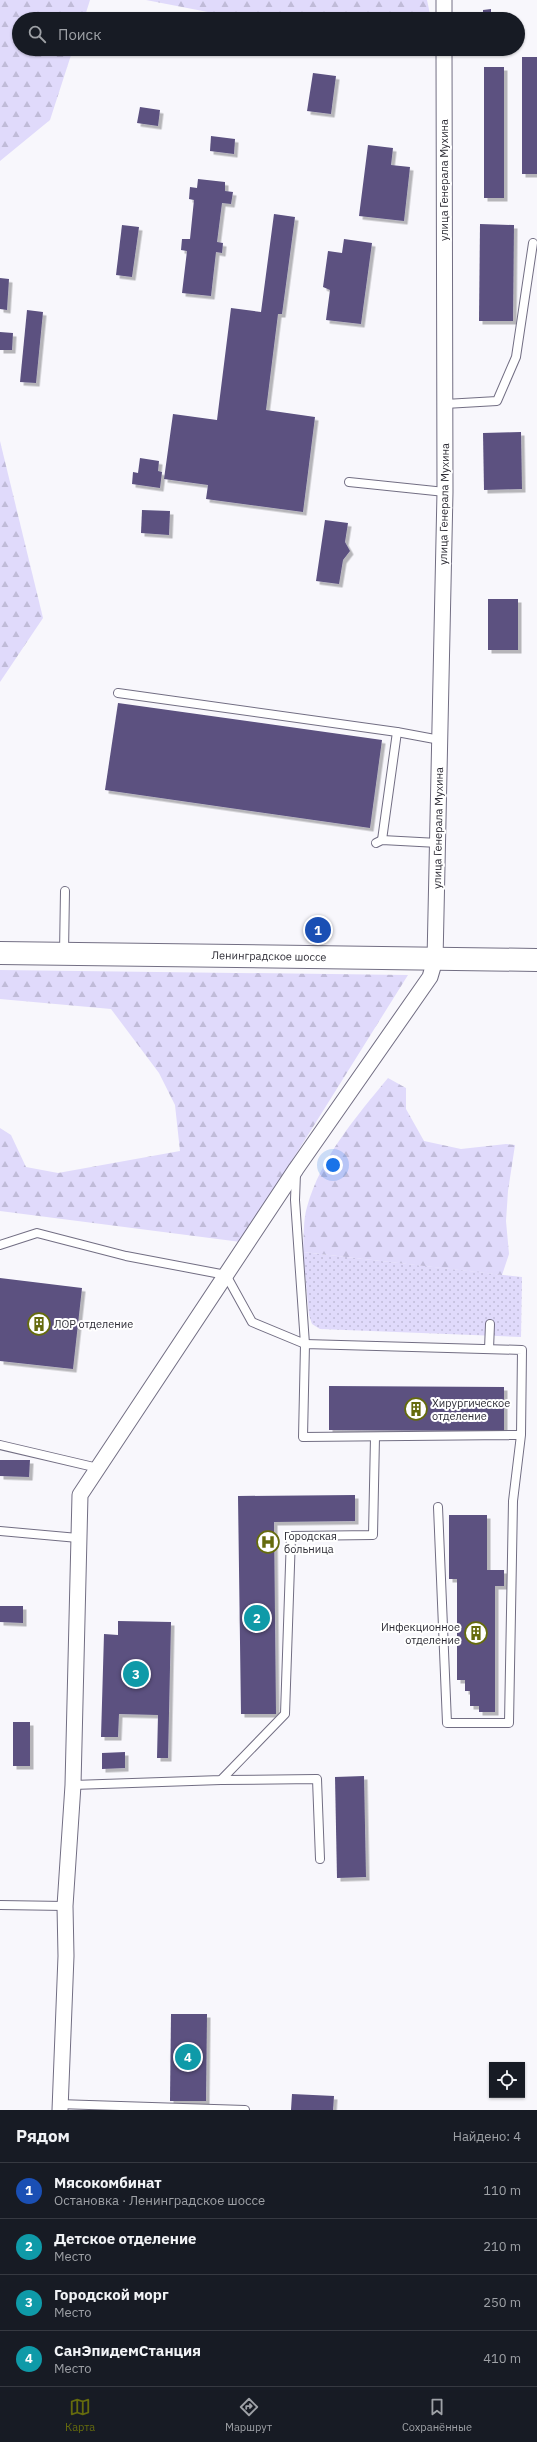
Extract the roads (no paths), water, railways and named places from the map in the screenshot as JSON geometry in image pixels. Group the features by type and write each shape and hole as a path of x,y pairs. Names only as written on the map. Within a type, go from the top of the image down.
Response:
{"main road":[{"name":"Ленинградское шоссе","path":"0,953 435,960 537,960"}],"street":[{"path":"444,0 444,12"},
{"name":"улица Генерала Мухина","path":"59,2107 66,1956 65,1906 73,1785 80,1495 296,1168 430,977 435,960 445,492 444,56"}],"lane":[{"path":"445,404 497,401 516,357 533,243"},
{"path":"349,482 445,492"},
{"path":"118,693 397,732 440,740"},
{"path":"397,732 379,842 438,843"},
{"path":"64,953 65,891"},
{"path":"296,1168 294,1200 305,1344 303,1437 521,1435"},
{"path":"0,1245 37,1233 126,1256 226,1275 252,1322 305,1344 522,1350 521,1435 512,1501 509,1723 447,1723 438,1507"},
{"path":"489,1349 490,1324"},
{"path":"221,1780 285,1714 291,1536 373,1535 375,1437"},
{"path":"0,1445 98,1468"},
{"path":"0,1531 78,1538"},
{"path":"73,1785 221,1780 317,1779 320,1859"},
{"path":"0,1905 65,1906"},
{"path":"59,2107 245,2110"}],"place":[{"name":"Мясокомбинат","path":"318,930"},
{"name":"ЛОР отделение","path":"39,1324"},
{"name":"Хирургическое отделение","path":"416,1409"},
{"name":"Городская больница","path":"268,1542"},
{"name":"Детское отделение","path":"257,1618"},
{"name":"Инфекционное отделение","path":"476,1633"},
{"name":"Городской морг","path":"136,1674"},
{"name":"СанЭпидемСтанция","path":"188,2057"}]}
